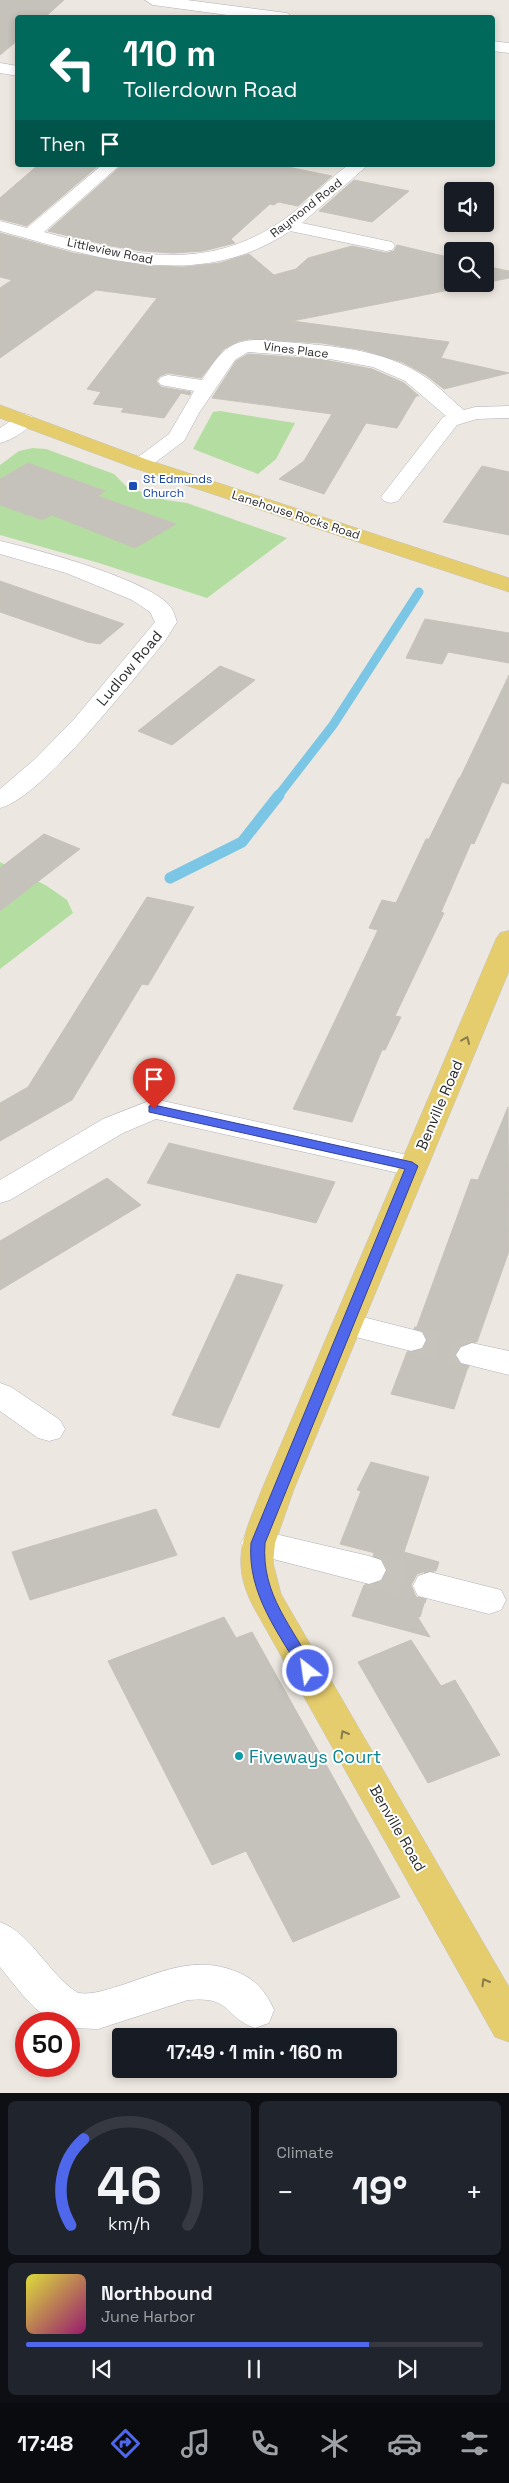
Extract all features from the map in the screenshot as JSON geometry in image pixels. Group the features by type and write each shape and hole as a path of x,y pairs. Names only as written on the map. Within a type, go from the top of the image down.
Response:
{"main road":[{"name":"Lanehouse Rocks Road","path":"0,411 141,464 509,585"},
{"name":"Benville Road","path":"509,939 412,1166 258,1543 256,1563 265,1596 509,2024"}],"street":[{"path":"153,0 269,15"},
{"path":"0,68 15,70"},
{"path":"30,234 110,167"},
{"name":"Raymond Road","path":"249,247 287,225 358,167"},
{"path":"287,225 386,246"},
{"name":"Littleview Road","path":"0,226 124,256 155,261 212,258 249,247"},
{"name":"Vines Place","path":"141,464 177,437 190,412 231,353 248,346 262,346 364,359 386,365 412,377 460,417"},
{"path":"168,381 207,387"},
{"path":"391,498 448,423 460,417 482,412 509,412"},
{"path":"0,436 25,420"},
{"name":"Ludlow Road","path":"0,547 74,568 140,595 160,608 166,622 157,636 66,743 22,785 0,801"},
{"path":"0,775 22,785"},
{"path":"0,1193 113,1126 154,1109 412,1166"},
{"path":"347,1324 411,1340"},
{"path":"472,1355 509,1364"},
{"path":"0,1395 49,1428"},
{"path":"258,1543 369,1570"},
{"path":"430,1586 489,1600"},
{"path":"0,1939 57,2000 70,2009 83,2013 98,2012 188,1982 204,1980 230,1986 240,1992 255,2010"}],"green space":[{"path":"220,411 295,423 276,459 258,474 193,449 213,412"},
{"path":"33,448 46,449 114,474 127,487 166,500 187,503 287,538 207,598 99,563 0,535 0,465 19,451"},
{"path":"0,862 47,886 67,900 73,913 0,969"}],"building":[{"path":"0,0 64,0 47,15 15,15 15,42 0,55"},
{"path":"36,167 97,167 27,226 0,219 0,198"},
{"path":"120,167 288,167 332,176 298,206 278,202 274,205 270,204 231,239 235,243 203,251 173,253 142,251 111,246 48,231"},
{"path":"354,180 409,191 372,222 319,211"},
{"path":"0,233 73,253 147,266 184,267 220,263 249,254 274,275 296,269 308,258 352,246 386,253 394,251 397,245 444,256 444,291 292,321 449,342 441,358 509,373 444,389 426,375 402,362 363,350 322,343 249,339 239,341 224,349 201,378 168,373 160,376 156,381 161,387 191,392 190,395 181,393 164,418 121,412 124,408 93,404 101,392 87,389 157,298 96,290 0,358 0,288 12,280 0,277"},
{"path":"494,268 509,271 509,278 494,281"},
{"path":"248,354 319,359 372,369 404,383 419,396 416,396 397,428 366,423 324,494 279,479 304,461 332,414 212,398 236,361"},
{"path":"28,463 105,491 98,496 176,524 135,548 52,515 42,520 0,505 0,479"},
{"path":"482,466 509,472 509,535 443,522"},
{"path":"0,581 124,624 100,644 87,642 0,612"},
{"path":"425,619 509,633 509,663 448,652 442,664 406,658"},
{"path":"220,666 255,680 172,745 138,731"},
{"path":"509,675 509,784 502,782 474,844 471,843 441,912 444,913 395,1016 401,1017 385,1050 382,1050 352,1122 293,1109 378,930 369,928 382,900 396,903 426,839 429,839 460,778"},
{"path":"44,834 80,849 0,911 0,868"},
{"path":"147,897 194,907 148,985 142,984 72,1100 0,1141 0,1103 28,1087"},
{"path":"508,1107 509,1251 477,1342 471,1341 460,1345 454,1354 459,1364 468,1367 454,1409 391,1394 407,1352 422,1350 428,1341 424,1331 416,1329 471,1179 478,1180"},
{"path":"169,1143 335,1182 316,1223 147,1183"},
{"path":"107,1178 141,1205 0,1290 0,1241"},
{"path":"237,1274 283,1285 219,1428 172,1415"},
{"path":"371,1462 429,1477 404,1552 439,1562 436,1571 429,1570 417,1574 411,1585 416,1597 425,1600 420,1617 417,1616 430,1637 352,1616 364,1585 370,1586 382,1582 388,1571 383,1559 374,1556 375,1553 340,1544 361,1491 357,1490"},
{"path":"156,1509 177,1555 30,1600 12,1552"},
{"name":"Fiveways Court","path":"224,1617 236,1638 252,1632 400,1897 293,1942 246,1851 212,1865 108,1661"},
{"path":"411,1640 441,1686 455,1680 500,1755 428,1783 358,1662"}],"waterway":[{"path":"278,796 333,725 419,592"},
{"path":"170,878 242,842 279,795"}],"tunnel":[{"path":"411,1340 472,1355"},
{"path":"369,1570 430,1586"}],"place":[{"name":"St Edmunds Church","path":"133,486"},
{"name":"Fiveways Court","path":"239,1756"}],"route":[{"path":"154,1109 412,1166 278,1489 258,1543 256,1563 265,1596 308,1671"}]}
